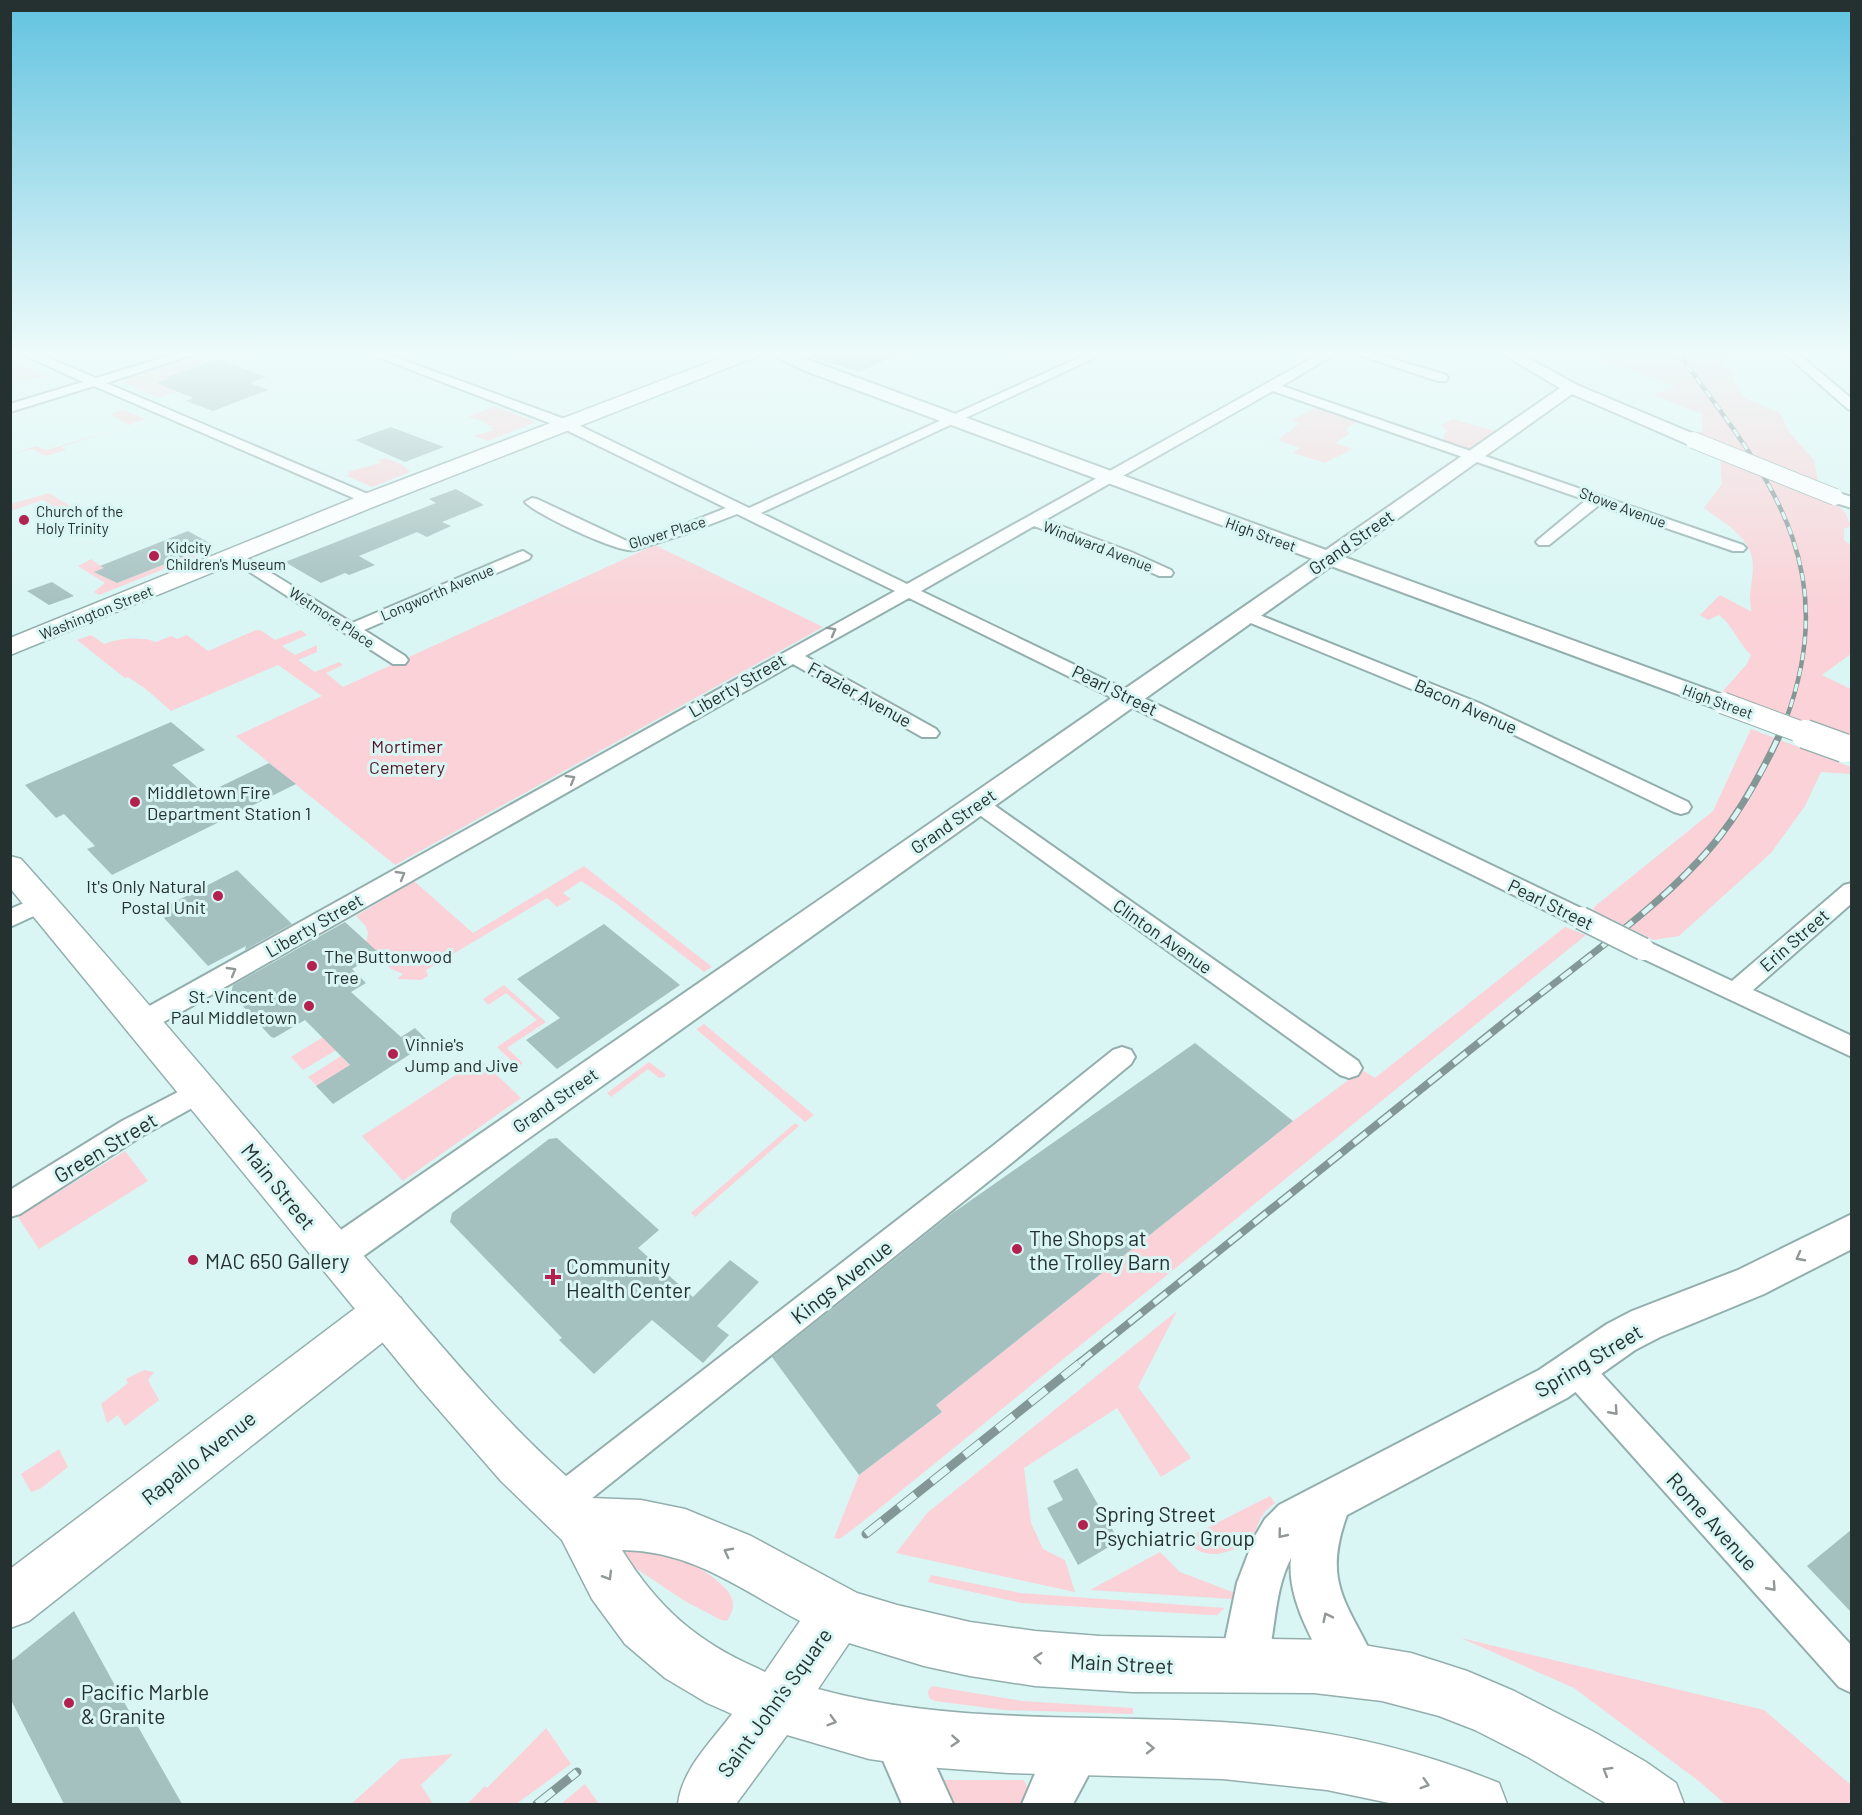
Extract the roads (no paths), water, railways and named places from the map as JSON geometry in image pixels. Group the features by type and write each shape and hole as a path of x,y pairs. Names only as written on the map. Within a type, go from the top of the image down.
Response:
{"main road":[{"name":"Washington Street","path":"10,647 370,500 532,437"},
{"name":"Main Street","path":"10,867 144,1021 335,1255 479,1422 570,1514 622,1597 660,1641 696,1667 724,1683 776,1704 857,1728 897,1735 1006,1744 1214,1749 1318,1760 1421,1782 1478,1804"},
{"name":"Rapallo Avenue","path":"10,1602 385,1312"},
{"name":"Main Street","path":"570,1514 692,1536 727,1552 833,1610 934,1641 1008,1655 1075,1661 1184,1666 1244,1665 1354,1669 1433,1686 1488,1707 1605,1770 1655,1804"},
{"name":"Saint John's Square","path":"699,1800 776,1704 833,1610"}],"street":[{"path":"222,437 370,500"},
{"name":"Pearl Street","path":"591,437 1643,949 1851,1047"},
{"name":"Glover Place","path":"532,502 614,543 629,547 744,510 914,437"},
{"name":"High Street","path":"997,437 1848,749"},
{"name":"Liberty Street","path":"144,1021 1181,437"},
{"name":"Stowe Avenue","path":"1420,437 1738,548"},
{"name":"Grand Street","path":"335,1255 1500,437"},
{"path":"1685,437 1843,500"},
{"path":"1544,543 1598,498"},
{"name":"Windward Avenue","path":"1031,520 1125,555 1165,573"},
{"name":"Wetmore Place","path":"234,555 399,660"},
{"name":"Longworth Avenue","path":"352,629 523,556"},
{"name":"Bacon Avenue","path":"1247,615 1472,707 1681,807"},
{"name":"Frazier Avenue","path":"790,655 929,733"},
{"name":"Clinton Avenue","path":"977,803 1349,1068"},
{"name":"Erin Street","path":"1736,992 1851,890"},
{"path":"10,919 43,903"},
{"name":"Kings Avenue","path":"570,1514 1122,1057"},
{"name":"Green Street","path":"10,1205 131,1129 201,1091"},
{"name":"Spring Street","path":"1244,1665 1254,1605 1269,1556 1278,1537 1301,1516 1553,1384 1601,1349 1646,1324 1751,1282 1851,1230"},
{"name":"Rome Avenue","path":"1574,1367 1851,1674"},
{"path":"1330,1502 1315,1545 1312,1565 1314,1588 1354,1669"},
{"path":"897,1735 928,1804"},
{"path":"1047,1804 1057,1782 1079,1746"}],"railway":[{"path":"1738,437 1769,485 1789,529 1802,574 1806,623 1799,676 1780,735"},
{"path":"1520,1010 1652,906 1700,860 1738,812 1780,734"},
{"path":"1079,1363 1521,1009"},
{"path":"866,1534 1081,1362"},
{"path":"537,1804 577,1772"}],"place":[{"name":"Church of the Holy Trinity","path":"24,520"},
{"name":"Kidcity Children's Museum","path":"154,556"},
{"name":"Middletown Fire Department Station 1","path":"135,802"},
{"name":"It's Only Natural Postal Unit","path":"218,896"},
{"name":"The Buttonwood Tree","path":"312,966"},
{"name":"St. Vincent de Paul Middletown","path":"309,1006"},
{"name":"Vinnie's Jump and Jive","path":"393,1054"},
{"name":"The Shops at the Trolley Barn","path":"1017,1249"},
{"name":"MAC 650 Gallery","path":"193,1260"},
{"name":"Community Health Center","path":"553,1277"},
{"name":"Spring Street Psychiatric Group","path":"1083,1525"},
{"name":"Pacific Marble & Granite","path":"69,1703"}],"park label":[{"name":"Mortimer Cemetery","path":"407,756"}]}
